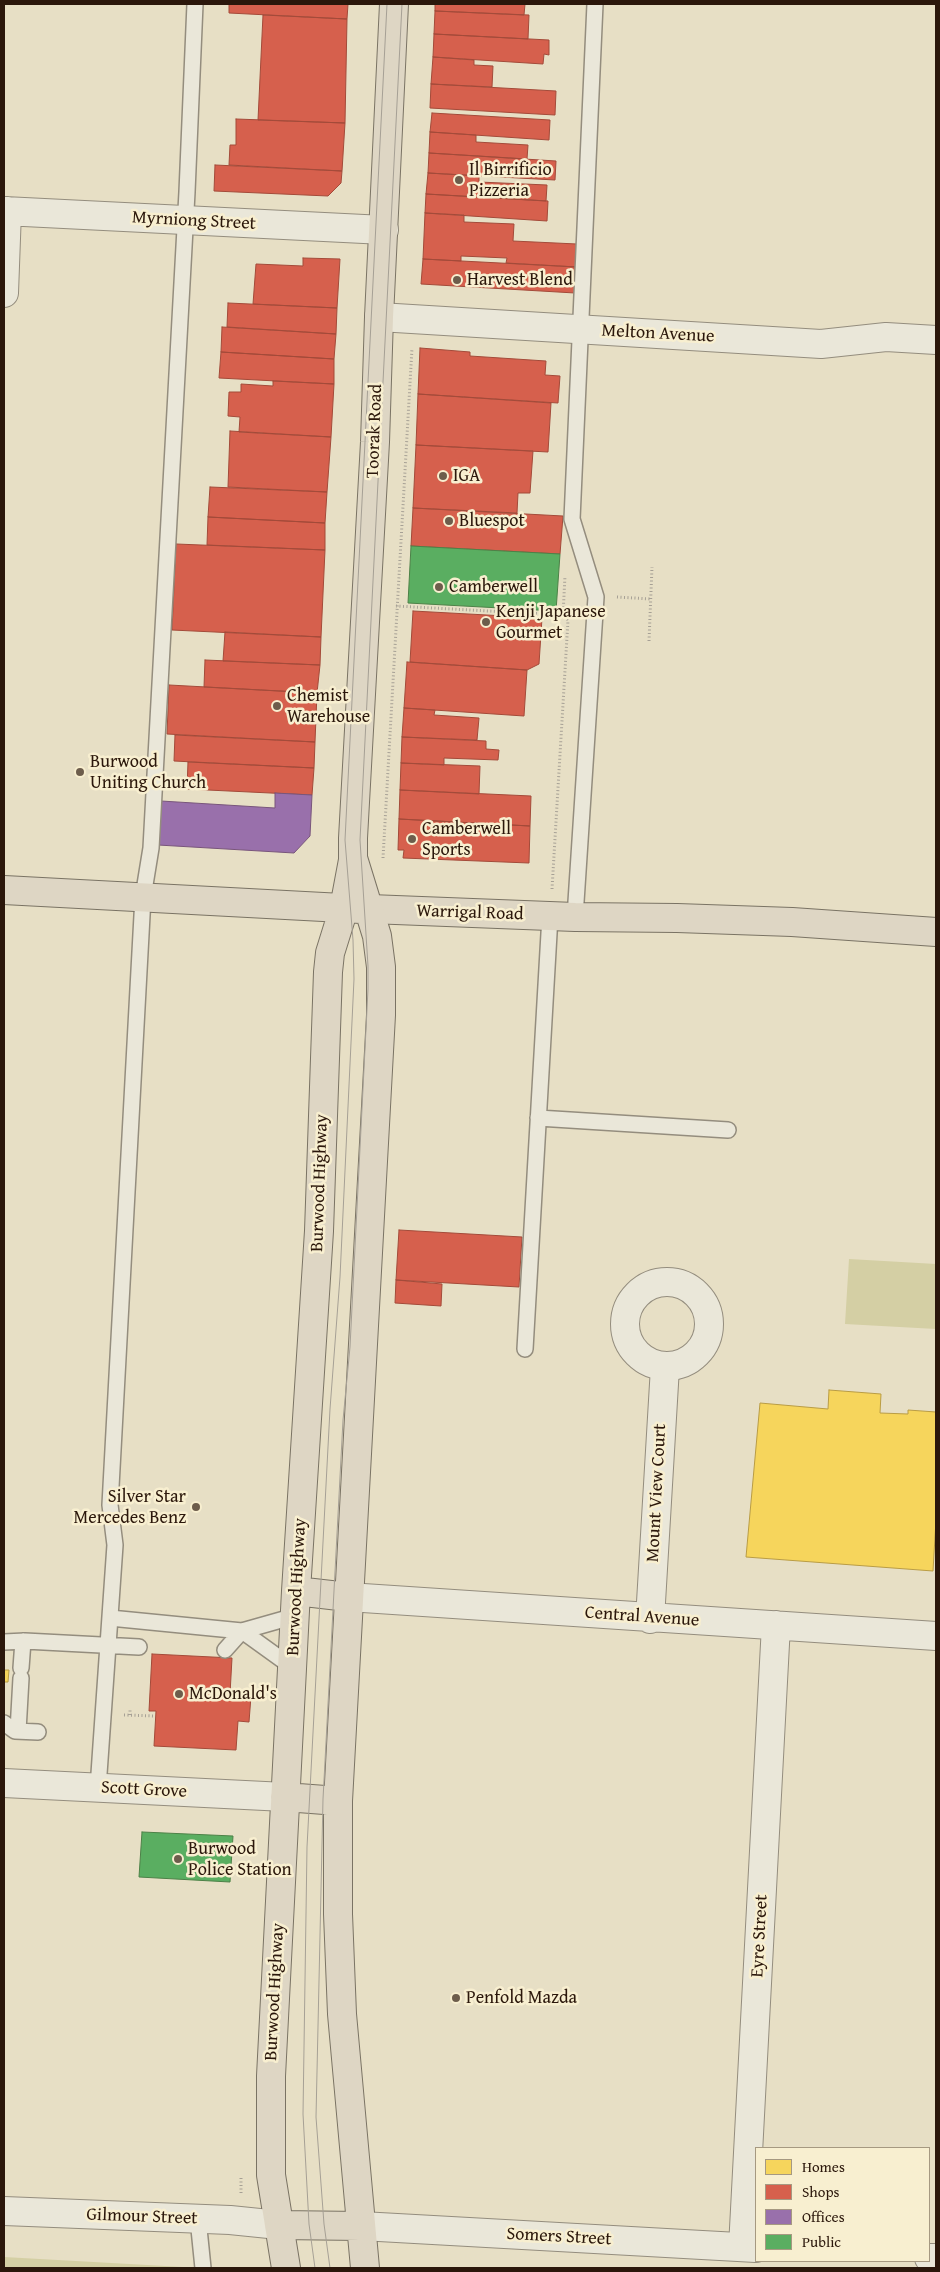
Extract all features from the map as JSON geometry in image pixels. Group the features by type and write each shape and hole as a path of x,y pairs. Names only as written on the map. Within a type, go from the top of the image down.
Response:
{"main road":[{"name":"Toorak Road","path":"344,908 353,858 394,4"},
{"name":"Toorak Road","path":"353,858 370,909"},
{"name":"Warrigal Road","path":"4,890 344,908 744,920 936,932"},
{"name":"Burwood Highway","path":"286,2268 271,2176 271,2076 295,1604 319,1232 328,972 333,939 344,908"},
{"path":"366,2268 342,2014 338,1914 338,1801 381,1016 381,968 377,936 370,909"},
{"path":"295,1604 348,1597"},
{"path":"285,1797 338,1801"},
{"path":"279,2225 361,2226"}],"street":[{"name":"Myrniong Street","path":"6,211 384,230"},
{"path":"4,292 6,211"},
{"name":"Melton Avenue","path":"379,317 821,344 886,337 936,340"},
{"name":"Mount View Court","path":"650,1618 665,1367"},
{"name":"Central Avenue","path":"348,1597 936,1636"},
{"name":"Eyre Street","path":"750,2248 776,1625"},
{"name":"Scott Grove","path":"4,1783 285,1797"},
{"name":"Gilmour Street","path":"4,2211 198,2219 279,2225"},
{"name":"Somers Street","path":"361,2226 750,2248"}],"lane":[{"path":"98,1788 115,1545 110,1505 143,897 151,848 195,4"},
{"path":"525,1349 538,1118 563,916 596,597 572,519 594,4"},
{"path":"538,1118 728,1130"},
{"path":"225,1650 242,1631 295,1604"},
{"path":"110,1618 242,1631 292,1667"},
{"path":"18,1731 23,1641"},
{"path":"4,1642 23,1641 139,1647"},
{"path":"4,1723 18,1731 38,1732"},
{"path":"198,2219 203,2268"}],"path":[{"path":"383,860 414,320"},
{"path":"649,641 652,566"},
{"path":"563,615 566,573"},
{"path":"366,604 563,615 568,620 563,916"},
{"path":"130,1710 130,1715"},
{"path":"118,1715 155,1716"},
{"path":"241,2169 242,2198"}],"shaded area":[{"path":"849,1259 936,1264 936,1329 845,1324"},
{"path":"4,2257 201,2268 4,2268"}],"building: Homes":[{"path":"829,1390 881,1394 880,1413 908,1414 908,1410 936,1412 936,1520 933,1571 746,1557 760,1403 828,1409"},
{"path":"4,1670 9,1670 8,1682 4,1682"}],"building: Shops":[{"path":"229,4 348,4 347,19 229,13"},
{"path":"435,4 525,4 524,15 435,11"},
{"path":"435,11 529,15 528,39 434,34"},
{"path":"263,15 347,19 345,123 258,120"},
{"path":"434,34 549,40 549,55 544,54 543,64 433,57"},
{"path":"433,57 474,60 474,65 493,66 492,87 431,84"},
{"path":"431,84 556,91 555,115 430,108"},
{"path":"432,113 550,120 549,140 430,132"},
{"path":"236,119 345,123 342,171 229,165 230,145 236,145"},
{"path":"430,132 476,135 476,142 528,145 527,159 429,153"},
{"path":"429,153 556,161 555,180 428,173"},
{"path":"215,165 342,171 341,183 328,196 214,191"},
{"path":"428,173 479,176 479,182 547,185 546,201 426,194"},
{"path":"426,194 548,201 547,221 425,213"},
{"path":"425,213 464,215 464,222 514,224 513,241 577,244 577,267 506,263 507,258 461,256 461,261 423,259"},
{"path":"303,258 340,259 337,308 253,304 256,264 303,266"},
{"path":"423,259 577,267 575,293 421,284"},
{"path":"228,303 337,308 336,334 227,327"},
{"path":"222,327 336,334 334,359 221,352"},
{"path":"420,348 470,352 470,356 546,361 545,375 560,376 558,403 418,394"},
{"path":"221,352 334,359 334,384 219,378"},
{"path":"273,381 334,384 331,437 239,432 240,417 228,416 229,392 241,392 241,384 273,386"},
{"path":"418,394 551,403 548,452 416,445"},
{"path":"230,431 331,437 327,492 228,487"},
{"path":"416,445 533,451 530,493 518,493 517,513 413,508"},
{"path":"210,487 327,492 325,523 208,517"},
{"path":"413,508 563,516 560,554 411,546"},
{"path":"208,517 325,523 325,550 207,545"},
{"path":"176,544 325,550 321,637 172,630"},
{"path":"413,611 542,618 539,664 527,670 410,662"},
{"path":"225,632 321,637 320,665 223,661"},
{"path":"205,660 320,665 317,693 204,687"},
{"path":"407,662 527,670 524,716 404,708"},
{"path":"169,685 317,693 315,742 167,734"},
{"path":"404,708 435,710 434,715 479,718 477,740 402,737"},
{"path":"175,735 315,742 314,768 174,761"},
{"path":"402,737 486,741 486,749 499,750 498,760 444,758 444,765 401,763"},
{"path":"188,762 314,768 312,795 187,789"},
{"path":"401,763 480,766 479,794 400,790"},
{"path":"400,790 531,796 530,826 399,819"},
{"path":"399,819 530,826 529,863 403,858 404,850 398,850"},
{"path":"399,1230 522,1237 519,1287 396,1280"},
{"path":"396,1280 442,1284 441,1306 395,1303"},
{"path":"152,1654 232,1658 230,1694 251,1696 249,1722 238,1721 236,1750 154,1746 156,1711 149,1711"}],"building: Offices":[{"path":"275,793 312,795 310,836 294,853 158,845 161,801 275,808"}],"building: Public":[{"path":"411,546 560,554 556,611 408,603"},
{"path":"142,1832 233,1836 230,1882 139,1877"}],"tram line":[{"path":"315,2268 309,2224 303,2114 307,1847 330,1409 340,1277 354,979 353,940 345,840 387,4"},
{"path":"330,2268 324,2224 316,2117 323,1799 343,1420 350,1347 368,989 360,840 402,4"}],"place":[{"name":"Il Birrificio Pizzeria","path":"459,180"},
{"name":"Harvest Blend","path":"457,280"},
{"name":"IGA","path":"443,476"},
{"name":"Bluespot","path":"449,521"},
{"name":"Camberwell","path":"439,587"},
{"name":"Kenji Japanese Gourmet","path":"486,622"},
{"name":"Chemist Warehouse","path":"277,706"},
{"name":"Burwood Uniting Church","path":"80,772"},
{"name":"Camberwell Sports","path":"412,839"},
{"name":"Silver Star Mercedes Benz","path":"196,1507"},
{"name":"McDonald's","path":"179,1694"},
{"name":"Burwood Police Station","path":"178,1859"},
{"name":"Penfold Mazda","path":"456,1998"}]}
